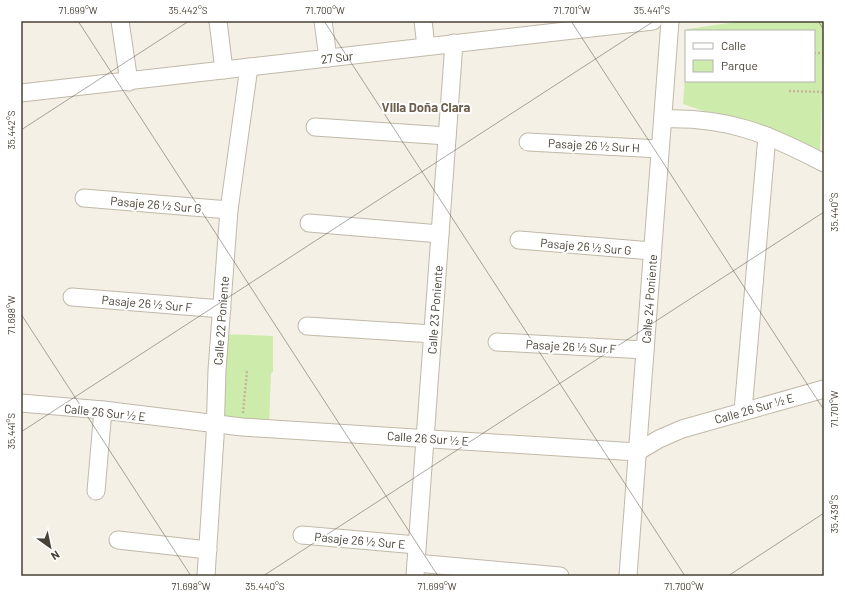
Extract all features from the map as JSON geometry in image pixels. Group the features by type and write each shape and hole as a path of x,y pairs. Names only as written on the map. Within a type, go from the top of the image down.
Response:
{"street":[{"path":"120,21 129,82"},
{"path":"218,21 224,70"},
{"path":"323,21 328,58"},
{"path":"423,21 426,46"},
{"name":"27 Sur","path":"21,93 129,82 454,43 525,28 653,21"},
{"name":"Calle 24 Poniente","path":"628,576 660,149 664,119 670,21"},
{"name":"Calle 23 Poniente","path":"416,570 454,43"},
{"name":"Calle 22 Poniente","path":"206,576 216,425 217,370 228,210 249,67"},
{"path":"664,119 686,119 745,128 796,149 824,163"},
{"path":"316,127 447,136"},
{"path":"743,411 766,136"},
{"name":"Pasaje 26 ½ Sur H","path":"528,142 660,149"},
{"name":"Pasaje 26 ½ Sur G","path":"84,198 228,210"},
{"path":"309,223 440,234"},
{"name":"Pasaje 26 ½ Sur G","path":"519,240 652,251"},
{"name":"Pasaje 26 ½ Sur F","path":"72,297 222,309"},
{"path":"307,326 433,334"},
{"name":"Pasaje 26 ½ Sur F","path":"498,342 645,350"},
{"name":"Calle 26 Sur ½ E","path":"21,403 103,410 216,425 637,452 658,439 682,429 824,388"},
{"path":"96,491 103,410"},
{"name":"Pasaje 26 ½ Sur E","path":"302,535 417,545"},
{"path":"118,540 208,550"},
{"name":"Pasaje 26 ½ Sur E","path":"416,570 560,576"}],"path":[{"path":"789,91 824,92"},
{"path":"242,427 247,371"}],"green space":[{"path":"743,21 824,21 820,160 756,129 683,104 685,77 685,82 815,82 815,30 688,29"},
{"path":"220,334 273,336 273,372 271,373 269,427 218,424"}],"district":[{"name":"Villa Doña Clara","path":"426,107"}]}
